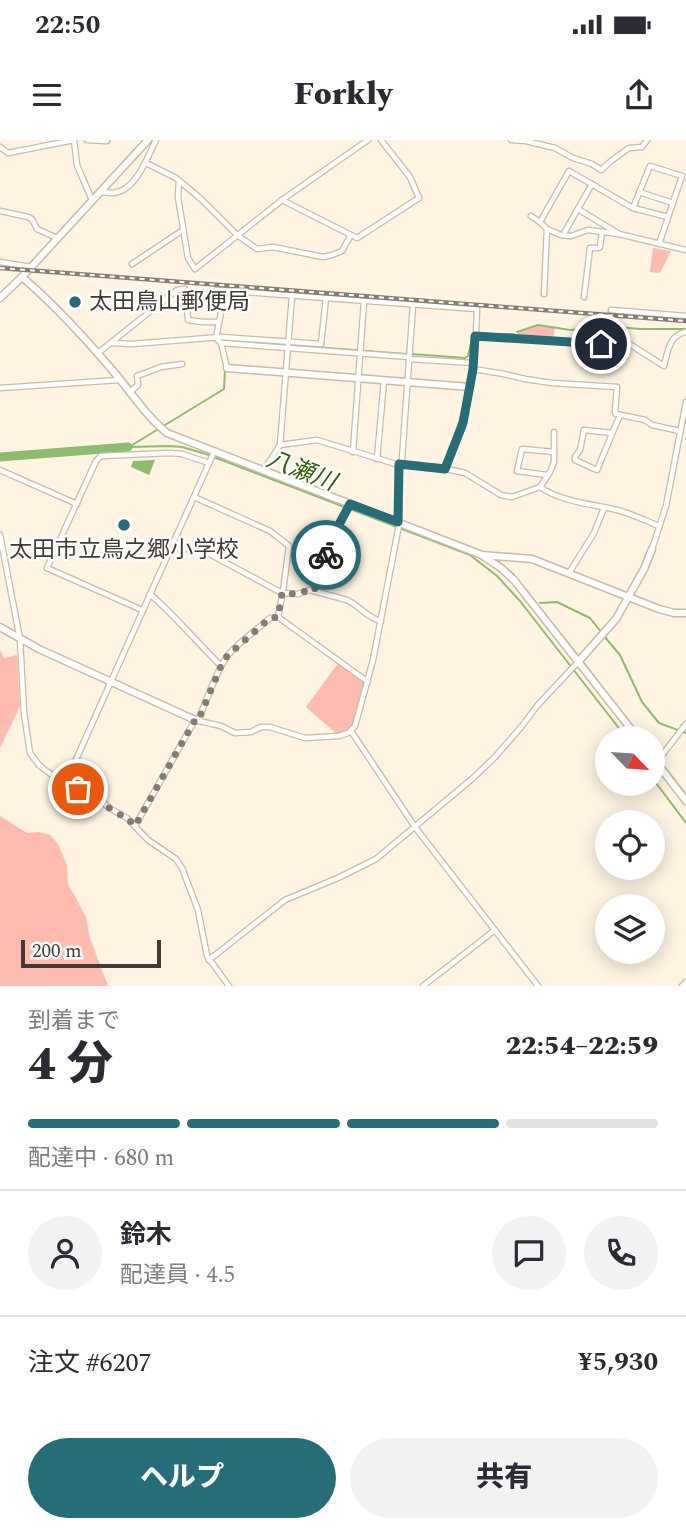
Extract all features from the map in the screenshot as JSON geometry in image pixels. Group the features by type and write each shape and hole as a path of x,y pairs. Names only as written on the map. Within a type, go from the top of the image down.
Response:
{"street":[{"path":"0,147 8,153 74,140 77,165 92,200"},
{"path":"87,140 107,140"},
{"path":"0,298 148,140"},
{"path":"100,191 115,193 129,187 146,163 156,140"},
{"path":"179,181 178,197 188,258 195,269 237,234 368,140"},
{"path":"282,201 357,238 419,198 410,177 380,140"},
{"path":"511,140 555,148 601,170 629,148 642,148 647,140"},
{"path":"146,163 179,181 237,234 259,250 273,247 323,257 332,256 342,251 351,235"},
{"path":"633,208 650,166 682,176 659,244"},
{"path":"540,222 569,171 633,208 668,217"},
{"path":"563,235 592,184"},
{"path":"639,192 673,203"},
{"path":"578,209 620,234"},
{"path":"0,211 28,217 37,229 57,237"},
{"path":"531,216 547,229 563,235 571,236 588,230 620,234 686,250"},
{"path":"544,294 547,229"},
{"path":"132,264 183,230"},
{"path":"584,297 590,248 600,247 602,232"},
{"path":"0,262 31,267"},
{"path":"22,277 48,299 98,353 149,416 167,433 212,457"},
{"path":"98,353 177,290 185,289 188,320 219,322"},
{"path":"445,469 463,423 470,387 474,366 477,309 217,290 222,307 219,340 227,368 470,387"},
{"path":"263,471 280,444 292,296"},
{"path":"112,343 219,340 321,345 326,298"},
{"path":"353,452 364,301"},
{"path":"0,627 19,639 110,682 197,721 221,726 235,733 270,727 305,738 339,736 351,731 357,721 368,682 398,526 399,464 402,459 413,305"},
{"path":"611,310 686,316"},
{"path":"475,336 631,345 664,366 672,340 680,333 686,332"},
{"path":"288,344 474,366 552,383 617,387 615,412 680,431"},
{"path":"130,392 138,385 137,376 181,364"},
{"path":"0,388 120,379"},
{"path":"377,458 384,380"},
{"path":"209,960 285,900 376,859 415,827 505,747 537,706 611,625 644,569 652,549 666,506 686,402"},
{"path":"612,433 584,430 575,460 597,470 620,415"},
{"path":"280,444 317,440 399,464 445,469 465,474 501,495 512,497 540,487 554,462 554,432"},
{"path":"547,475 517,471 522,449 554,452"},
{"path":"142,610 47,568 96,461 101,456 170,453 212,457 263,471 350,504 398,526 482,555 532,559 664,611 686,613"},
{"path":"65,784 212,457"},
{"path":"0,470 77,504"},
{"path":"540,487 554,494 613,509 659,526"},
{"path":"194,497 270,531 288,545 278,617"},
{"path":"314,591 329,543 350,504"},
{"path":"569,573 594,533 604,508"},
{"path":"0,535 19,639 30,753 39,765 65,784 95,794 109,808 127,818 148,840 178,861 198,910 209,960 229,986"},
{"path":"171,547 204,551 282,593 298,594 308,590 352,602 372,619 381,621"},
{"path":"482,555 514,580 574,666 627,726"},
{"path":"150,594 176,617 221,666"},
{"path":"135,826 197,721 227,656 270,618 278,617 368,682"},
{"path":"665,748 686,724"},
{"path":"351,731 415,827 538,986"},
{"path":"665,773 686,801"},
{"path":"423,986 495,930"},
{"path":"682,986 686,982"}],"shaded area":[{"path":"653,248 671,251 660,273 650,272"},
{"path":"538,326 555,328 553,340 523,337 517,333"},
{"path":"155,460 149,475 131,467 133,461"},
{"path":"0,650 4,658 17,655 20,706 0,748"},
{"path":"339,662 368,682 353,729 339,736 306,707"},
{"path":"0,816 27,833 50,835 58,844 67,865 68,884 86,917 90,938 108,986 0,986"}],"waterway":[{"path":"517,332 538,325 570,330 617,327 686,329"},
{"path":"484,334 514,334"},
{"path":"412,354 465,358 468,356 473,335"},
{"path":"222,340 406,354"},
{"path":"129,447 224,389 225,369"},
{"name":"八瀬川","path":"128,447 182,447 206,454 470,555 497,576 520,601 617,726"},
{"name":"八瀬川","path":"0,457 128,447"},
{"path":"498,561 514,575"},
{"path":"517,580 579,657"},
{"path":"540,603 557,602 590,618 601,632"},
{"path":"604,636 620,655 642,702 659,723 686,733"},
{"path":"583,662 598,682"},
{"path":"665,768 686,795"},
{"name":"八瀬川","path":"665,795 686,823"}],"railway":[{"path":"0,268 686,321"}],"way so far":[{"path":"78,789 95,794 109,808 135,826 139,823 195,720 198,721 227,656 270,618 278,617 282,593 314,591 326,555"}],"place":[{"name":"太田鳥山郵便局","path":"75,302"},
{"name":"太田市立鳥之郷小学校","path":"124,525"}],"route":[{"path":"326,555 329,543 350,504 398,522 399,464 445,469 463,423 473,369 475,336 601,344"}]}
